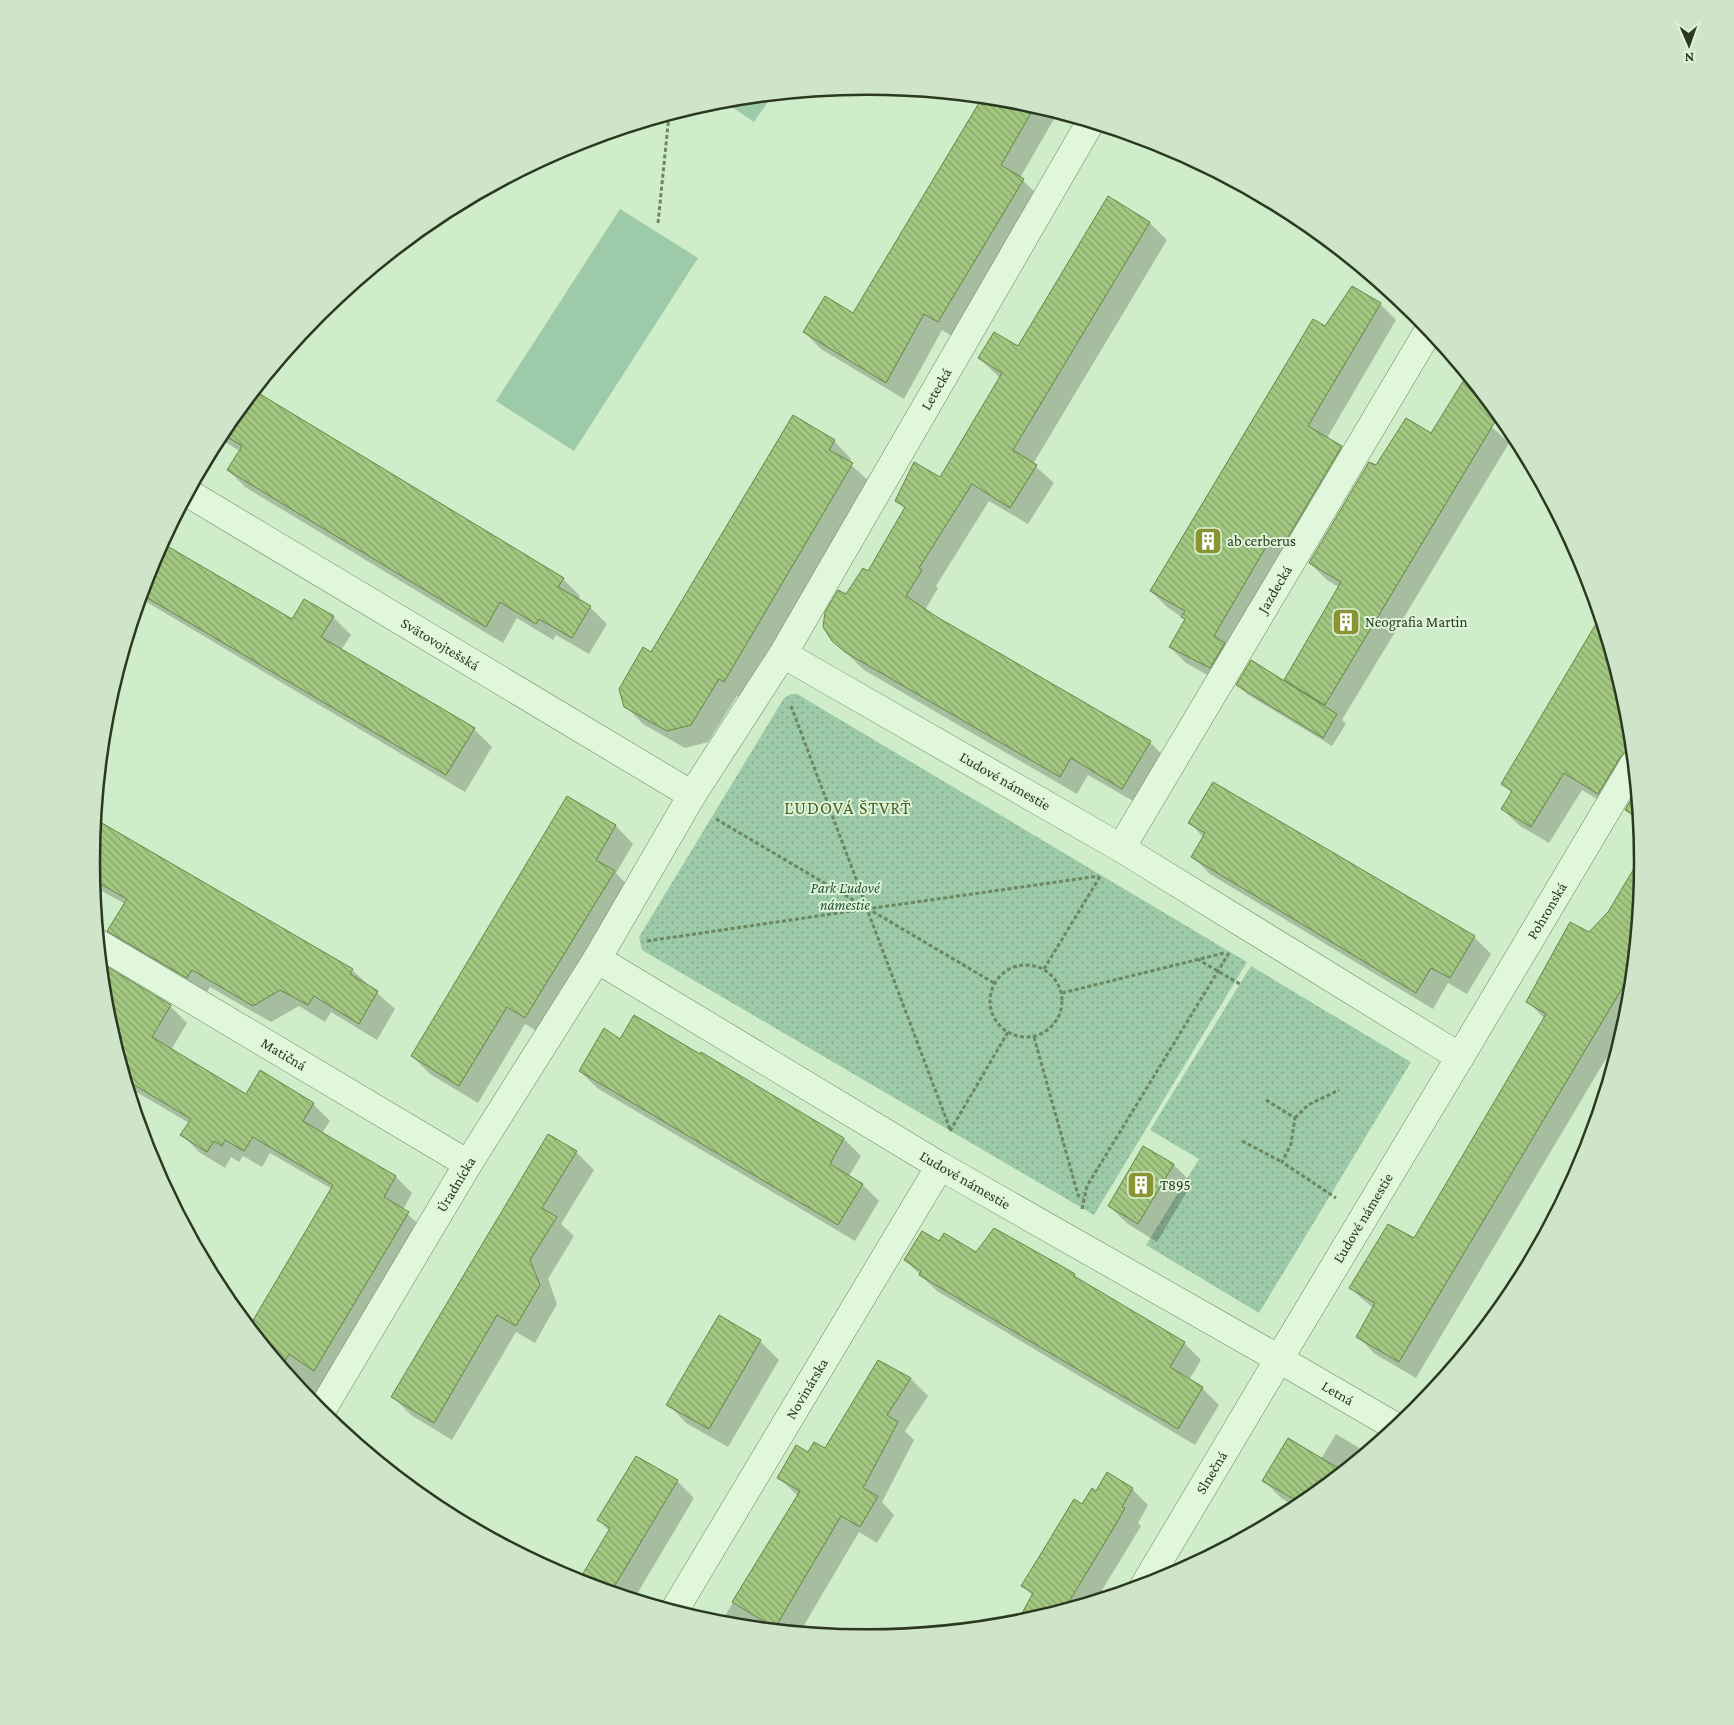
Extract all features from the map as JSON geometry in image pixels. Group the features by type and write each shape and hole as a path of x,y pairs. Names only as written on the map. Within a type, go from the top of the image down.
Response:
{"street":[{"name":"Letecká","path":"783,654 1087,128"},
{"name":"Jazdecká","path":"1121,848 1425,336"},
{"name":"Svätovojtešská","path":"193,496 692,795"},
{"path":"597,960 692,795 783,654"},
{"name":"Ľudové námestie","path":"597,960 940,1166 1279,1359 1460,1057 1121,848 783,654"},
{"name":"Pohronská","path":"1460,1057 1629,772"},
{"name":"Matičná","path":"104,947 468,1164"},
{"name":"Úradnícka","path":"324,1405 468,1164 597,960"},
{"name":"Novinárska","path":"677,1606 940,1166"},
{"name":"Letná","path":"1279,1359 1390,1424"},
{"name":"Slnečná","path":"1150,1576 1279,1359"}],"path":[{"path":"658,223 668,121"},
{"path":"791,705 950,1129"},
{"path":"692,795 705,813 994,984"},
{"path":"1044,969 1103,871"},
{"path":"640,942 1101,875"},
{"path":"1080,1214 1087,1186 1233,947"},
{"path":"1062,993 1230,952"},
{"path":"1197,959 1216,972 1240,984"},
{"path":"1022,964 1044,969 1052,975 1062,993 1060,1015 1045,1032 1034,1036 1016,1036 999,1026 993,1016 990,1005 994,984 1001,974 1022,964"},
{"path":"946,1136 1008,1032"},
{"path":"1034,1036 1078,1195 1083,1198"},
{"path":"1282,1162 1291,1144 1295,1118 1308,1104 1340,1090"},
{"path":"1266,1100 1295,1118"},
{"path":"1242,1142 1282,1162 1341,1202"}],"green space":[{"path":"768,102 754,122 733,107"},
{"path":"620,209 698,258 574,451 496,401"},
{"name":"Park Ľudové námestie","path":"791,694 797,694 1247,962 1094,1215 642,950 639,937 784,698"},
{"path":"1251,966 1411,1062 1259,1313 1146,1245 1199,1159 1150,1130"}],"building":[{"path":"978,104 1031,113 1001,165 1024,179 938,322 924,314 886,383 803,332 825,296 853,313"},
{"path":"1108,196 1150,222 1013,450 1037,465 1010,508 972,484 919,568 922,570 906,596 937,617 1151,741 1122,789 1071,758 1060,777 845,652 832,641 823,627 825,612 838,590 846,594 863,568 868,571 905,507 895,501 914,462 940,477 1002,373 978,358 994,332 1018,346"},
{"path":"1352,286 1381,303 1308,426 1342,446 1282,547 1270,540 1214,636 1225,643 1210,668 1169,647 1185,619 1181,617 1185,611 1150,591 1313,319 1325,326"},
{"path":"1464,380 1495,422 1325,705 1284,680 1341,582 1309,563 1369,462 1376,465 1406,418 1431,433"},
{"path":"259,394 564,578 558,587 591,606 572,638 539,619 536,624 500,602 486,627 227,470 242,446 228,437"},
{"path":"793,415 835,440 829,450 853,463 724,682 719,679 691,725 667,731 624,707 619,689 643,647 651,652"},
{"path":"168,547 292,619 304,599 334,616 321,637 475,728 446,775 147,598"},
{"path":"1596,623 1620,713 1626,753 1621,756 1598,794 1564,773 1531,827 1501,809 1512,791 1501,784"},
{"path":"1251,660 1337,714 1323,738 1236,685"},
{"path":"1213,782 1475,936 1450,978 1431,968 1416,993 1191,857 1205,833 1188,823"},
{"path":"567,796 616,825 596,860 615,871 525,1018 507,1007 459,1086 411,1056"},
{"path":"1632,799 1633,815 1625,810"},
{"path":"101,822 353,969 350,974 378,991 359,1024 314,996 308,1005 280,990 253,1006 192,970 187,978 107,931 127,899 100,883"},
{"path":"1634,869 1633,913 1625,984 1399,1362 1356,1337 1375,1303 1349,1288 1388,1224 1414,1238 1546,1014 1526,1002 1570,922 1589,932 1608,912"},
{"path":"107,966 171,1005 152,1037 246,1094 260,1070 314,1103 303,1121 396,1176 384,1197 409,1212 314,1371 289,1354 285,1362 252,1322 333,1185 253,1137 244,1151 225,1140 222,1146 214,1141 207,1152 180,1135 191,1119 133,1084 114,1012"},
{"path":"634,1015 700,1054 701,1052 844,1138 830,1164 863,1184 838,1225 579,1071 604,1028 620,1039"},
{"path":"548,1134 577,1151 542,1208 557,1217 530,1260 540,1285 516,1326 497,1315 434,1423 391,1397"},
{"name":"T895","path":"1143,1146 1174,1164 1138,1224 1108,1206"},
{"path":"994,1228 1075,1274 1074,1276 1185,1342 1170,1367 1203,1387 1178,1429 919,1275 921,1271 904,1260 922,1231 939,1241 944,1233 976,1252"},
{"path":"719,1315 761,1340 709,1429 666,1405"},
{"path":"878,1360 911,1378 887,1415 898,1422 863,1488 878,1496 860,1527 841,1516 777,1624 767,1623 732,1602 800,1491 777,1478 796,1445 808,1452 814,1442 825,1448"},
{"path":"1288,1438 1338,1468 1295,1500 1262,1481"},
{"path":"636,1456 678,1480 614,1587 582,1575 610,1528 597,1520"},
{"path":"1107,1472 1133,1488 1122,1507 1125,1508 1116,1524 1068,1603 1021,1614 1033,1593 1021,1586 1074,1499 1082,1504 1092,1488 1096,1491"}],"place":[{"name":"ab cerberus","path":"1208,541"},
{"name":"Neografia Martin","path":"1346,622"},
{"name":"T895","path":"1141,1185"}],"district":[{"name":"ĽUDOVÁ ŠTVRŤ","path":"848,808"}]}
